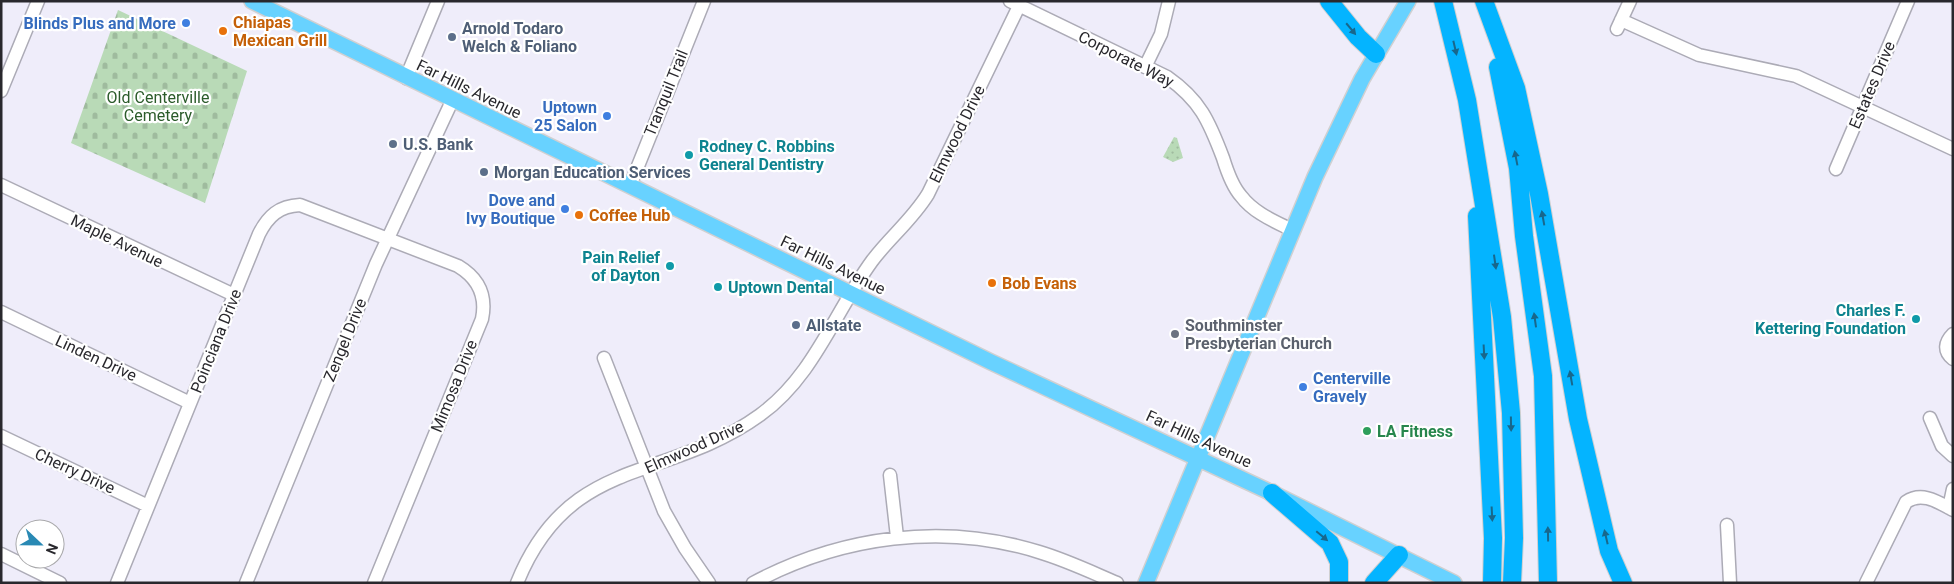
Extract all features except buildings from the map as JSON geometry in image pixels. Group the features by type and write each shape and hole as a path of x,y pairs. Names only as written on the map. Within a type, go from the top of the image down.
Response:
{"highway":[{"path":"1329,1 1358,38 1376,54"},
{"path":"1443,1 1467,100 1482,183 1502,317 1511,413 1514,538 1512,583"},
{"path":"1483,1 1501,78 1518,168 1524,236 1542,376 1548,583"},
{"path":"1483,1 1516,88 1539,194 1578,419 1609,551 1623,583"},
{"path":"1474,146 1493,538 1492,583"},
{"path":"1272,492 1330,542 1338,562 1338,583"},
{"path":"1374,583 1399,555"}],"main road":[{"name":"Far Hills Avenue","path":"252,1 452,101 998,365 1272,492 1454,583"},
{"path":"1146,583 1292,230 1330,144 1376,54 1408,1"}],"street":[{"path":"1,91 38,1"},
{"path":"406,78 438,1"},
{"name":"Tranquil Trail","path":"630,186 704,1"},
{"path":"1145,67 1161,34 1169,1"},
{"path":"1630,1 1619,24 1699,55 1796,76 1953,149"},
{"name":"Estates Drive","path":"1836,169 1908,1"},
{"name":"Corporate Way","path":"1014,3 1179,85 1198,104 1206,116 1225,164 1241,197 1260,214 1292,230"},
{"name":"Elmwood Drive","path":"517,583 538,540 562,512 586,493 601,485 730,434 760,415 796,382 815,356 850,292 873,260 911,219 928,194 1014,3"},
{"name":"Zengel Drive","path":"246,583 387,237 452,101"},
{"name":"Maple Avenue","path":"1,185 234,295"},
{"name":"Poinciana Drive","path":"116,583 264,224 282,209 292,206 308,207 387,237"},
{"name":"Mimosa Drive","path":"374,583 483,310 478,285 468,272 387,237"},
{"name":"Linden Drive","path":"1,312 190,402"},
{"path":"1953,334 1946,342 1946,349 1953,359"},
{"path":"604,358 664,512 685,548 709,583"},
{"path":"1930,418 1942,446 1953,456"},
{"name":"Cherry Drive","path":"1,436 148,506"},
{"path":"890,475 897,537"},
{"path":"1866,583 1906,502 1912,498 1924,497 1951,509 1953,489"},
{"path":"1727,525 1730,583"},
{"path":"753,583 784,568 830,550 897,537 959,537 1012,545 1058,558 1117,583"},
{"path":"1,554 60,583"}],"green space":[{"name":"Old Centerville Cemetery","path":"118,10 247,71 205,203 71,143"},
{"path":"1174,137 1177,138 1183,158 1173,162 1163,157"}],"place":[{"name":"Blinds Plus and More","path":"186,23"},
{"name":"Chiapas Mexican Grill","path":"223,31"},
{"name":"Arnold Todaro Welch & Foliano","path":"452,37"},
{"name":"Uptown 25 Salon","path":"607,116"},
{"name":"U.S. Bank","path":"393,144"},
{"name":"Rodney C. Robbins General Dentistry","path":"689,155"},
{"name":"Morgan Education Services","path":"484,172"},
{"name":"Dove and Ivy Boutique","path":"565,209"},
{"name":"Coffee Hub","path":"579,215"},
{"name":"Pain Relief of Dayton","path":"670,266"},
{"name":"Bob Evans","path":"992,283"},
{"name":"Uptown Dental","path":"718,287"},
{"name":"Charles F. Kettering Foundation","path":"1916,319"},
{"name":"Allstate","path":"796,325"},
{"name":"Southminster Presbyterian Church","path":"1175,334"},
{"name":"Centerville Gravely","path":"1303,387"},
{"name":"LA Fitness","path":"1367,431"}]}
